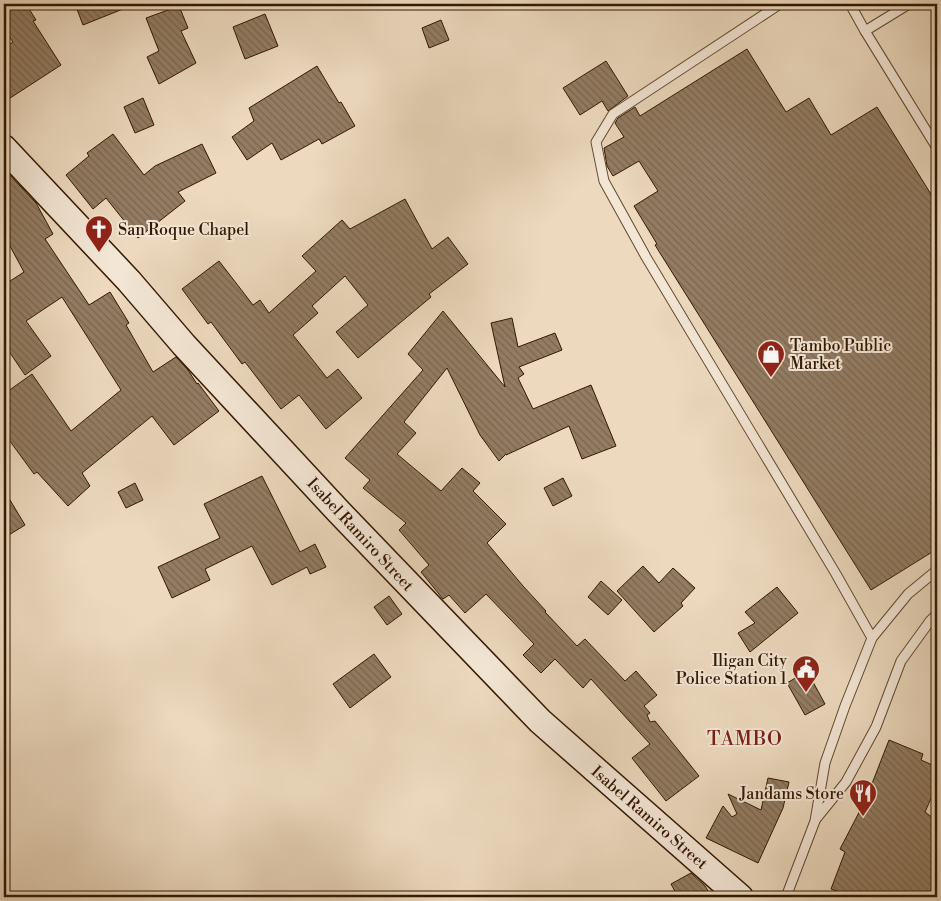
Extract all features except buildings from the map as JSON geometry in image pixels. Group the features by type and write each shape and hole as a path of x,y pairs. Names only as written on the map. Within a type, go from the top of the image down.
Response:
{"street":[{"name":"Isabel Ramiro Street","path":"4,148 319,490 540,721 740,897"}],"lane":[{"path":"780,4 613,114 596,142 604,182 872,638"},
{"path":"850,4 937,147"},
{"path":"865,31 909,4"},
{"path":"786,897 815,821 825,763 872,638 908,594 937,570"},
{"path":"815,821 846,782 876,727 901,661 937,614"}],"place":[{"name":"San Roque Chapel","path":"99,253"},
{"name":"Tambo Public Market","path":"771,378"},
{"name":"Iligan City Police Station 1","path":"806,693"},
{"name":"Jandams Store","path":"863,817"}],"district":[{"name":"TAMBO","path":"745,738"}]}
